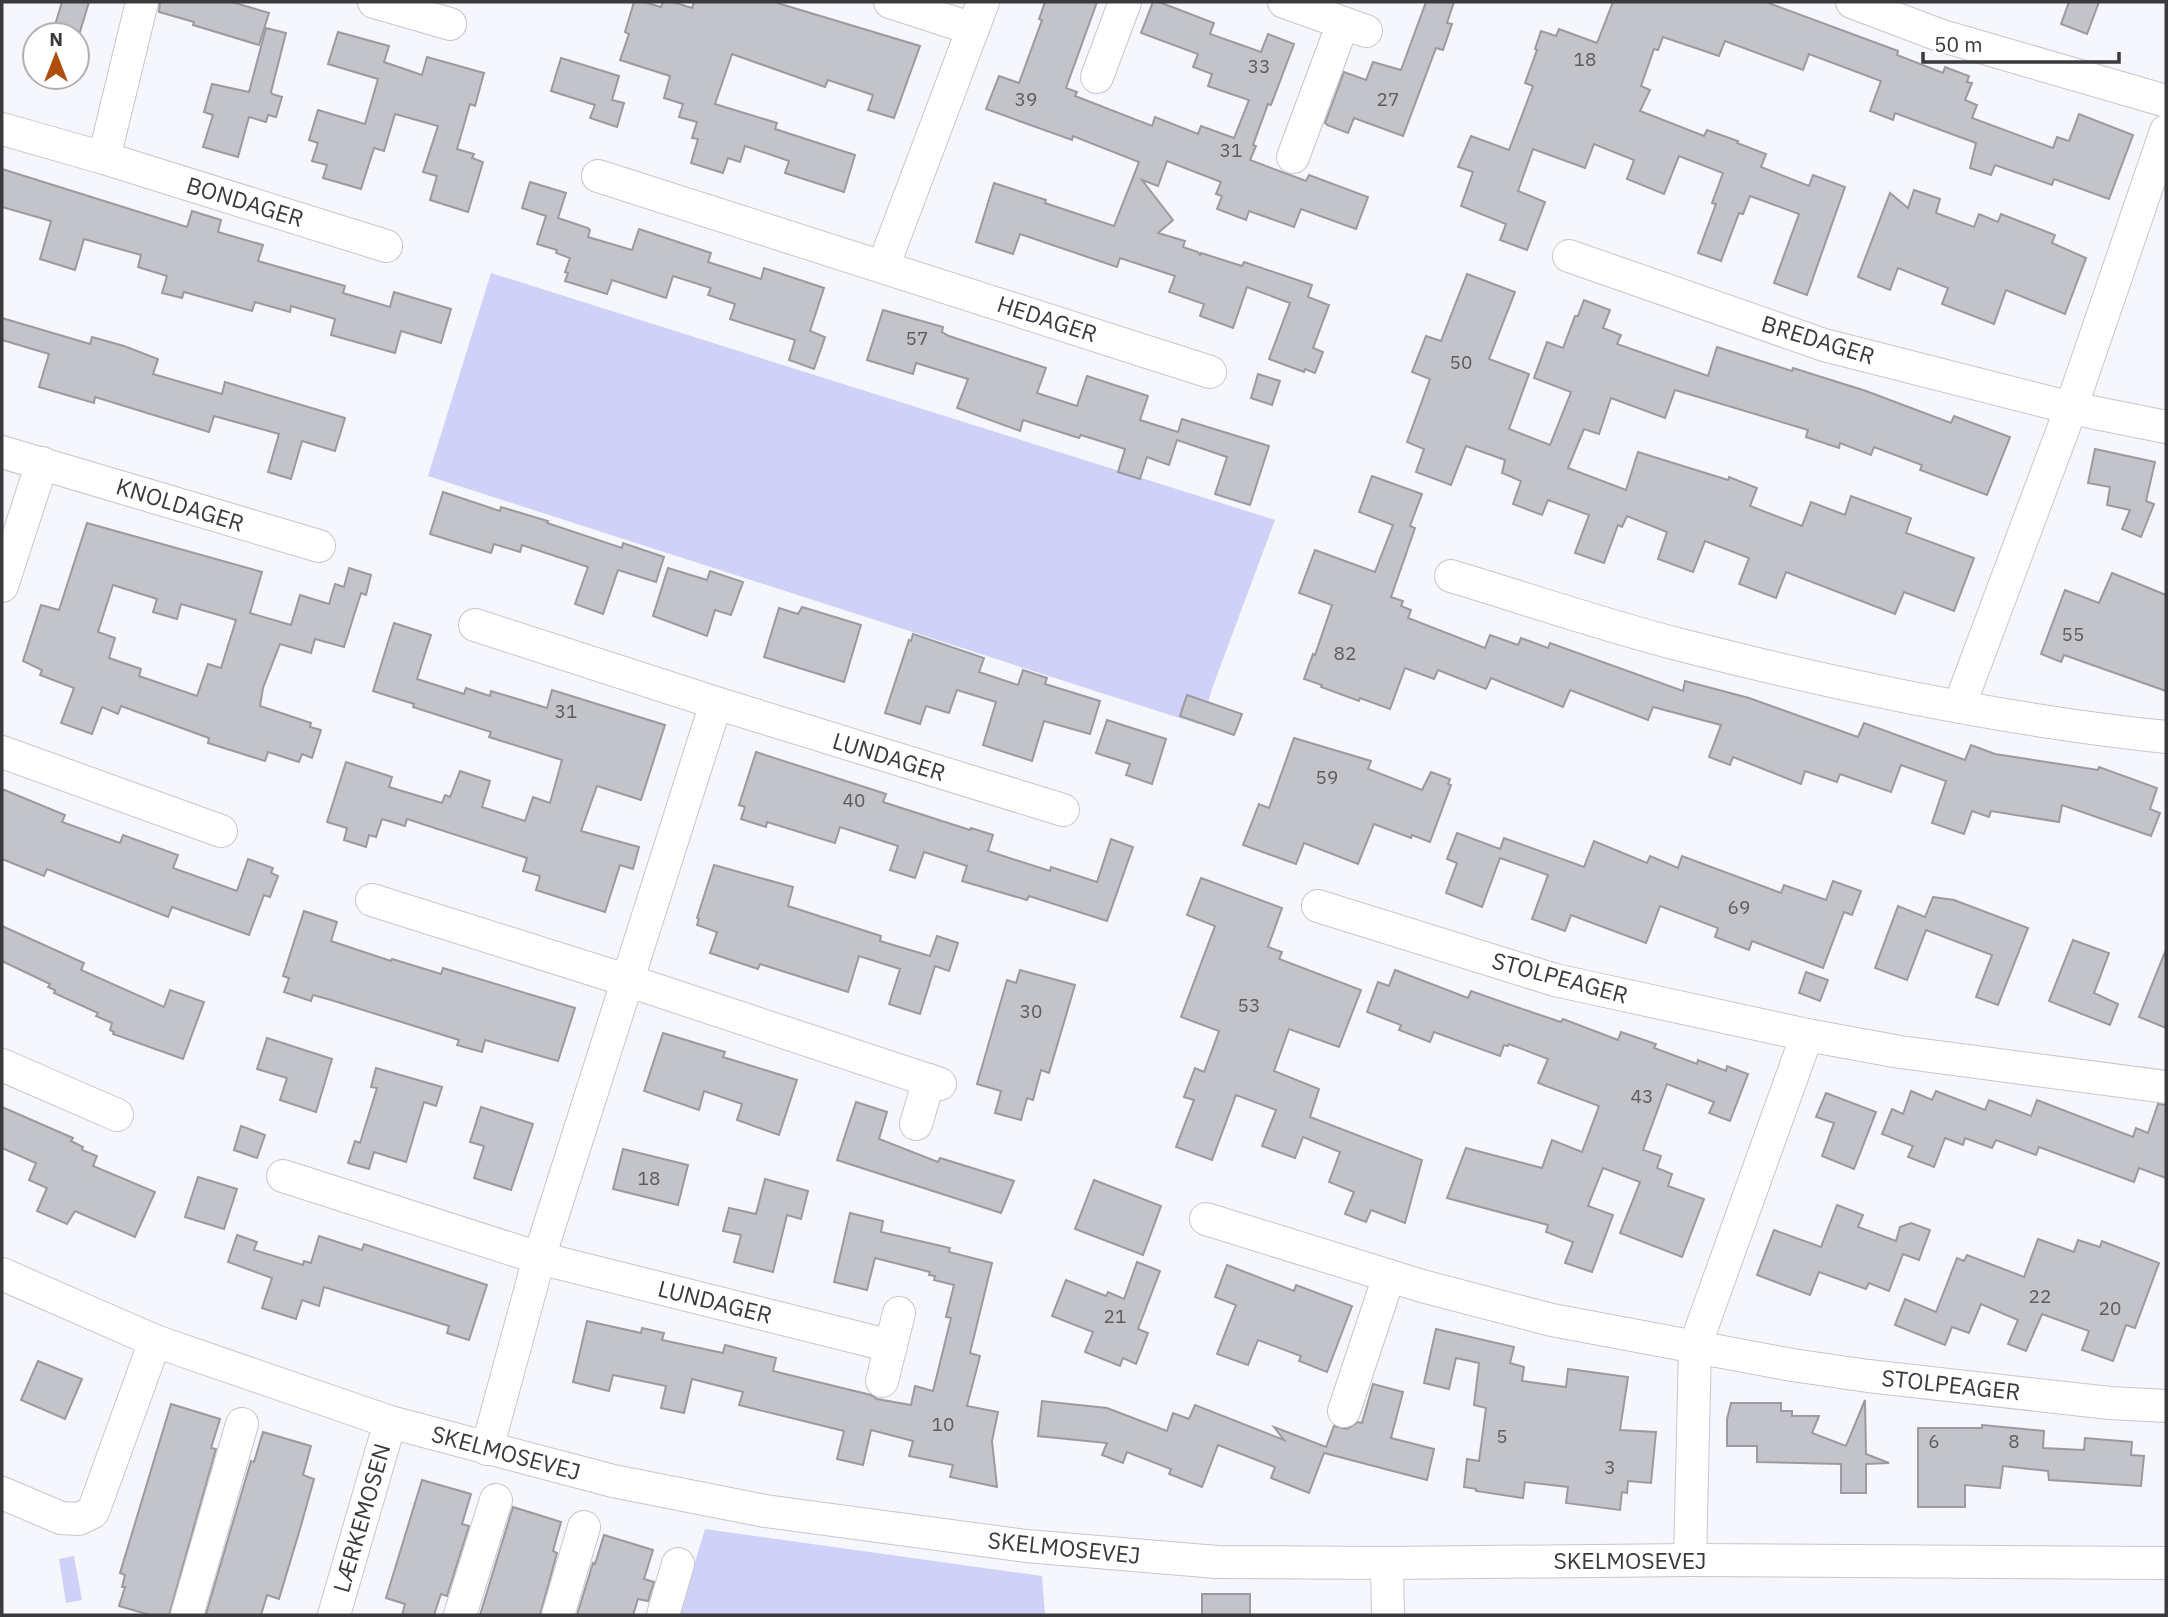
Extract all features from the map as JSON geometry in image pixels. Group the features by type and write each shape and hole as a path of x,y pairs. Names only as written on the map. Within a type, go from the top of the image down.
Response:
{"street":[{"path":"104,158 142,2"},
{"path":"374,2 450,24"},
{"path":"883,267 978,15 890,2"},
{"path":"1097,77 1125,2"},
{"path":"1284,2 1355,27 1293,157"},
{"path":"1852,2 1939,35 2166,101"},
{"name":"BONDAGER","path":"2,129 386,246"},
{"path":"1959,707 2071,408 2166,131"},
{"name":"HEDAGER","path":"598,176 1210,372"},
{"name":"BREDAGER","path":"1569,256 1824,345 2071,408 2166,427"},
{"name":"KNOLDAGER","path":"2,452 319,546"},
{"path":"2,586 42,463"},
{"path":"1451,576 1678,644 1862,689 1959,707 2166,737"},
{"name":"LUNDAGER","path":"475,625 716,704 1063,810"},
{"path":"487,1449 539,1258 716,704"},
{"path":"2,752 220,831"},
{"path":"372,900 934,1082 916,1125"},
{"name":"STOLPEAGER","path":"1318,906 1555,980 1807,1035 1900,1052 2166,1087"},
{"path":"1690,1560 1695,1346 1807,1035"},
{"path":"2,1065 117,1115"},
{"name":"LUNDAGER","path":"283,1175 539,1258 891,1346"},
{"name":"STOLPEAGER","path":"1206,1219 1389,1276 1552,1320 1793,1365 1868,1376 2110,1403 2166,1406"},
{"name":"SKELMOSEVEJ","path":"2,1273 155,1341 390,1422 487,1449 613,1481 765,1511 1026,1546 1217,1562 1690,1560 2166,1563"},
{"path":"1345,1411 1389,1276"},
{"path":"882,1381 900,1313"},
{"path":"2,1493 61,1518 79,1519 93,1512 155,1341"},
{"name":"LÆRKEMOSEN","path":"334,1615 390,1422"},
{"path":"187,1615 242,1424"},
{"path":"460,1615 496,1500"},
{"path":"558,1615 584,1527"},
{"path":"1387,1563 1388,1615"},
{"path":"663,1615 678,1564"}],"shaded area":[{"path":"491,273 1275,520 1201,725 428,476"},
{"path":"705,1529 1042,1576 1045,1615 679,1615"},
{"path":"74,1556 82,1600 66,1603 59,1559"}],"building":[{"path":"62,2 89,2 83,21 56,21"},
{"path":"160,2 232,2 269,13 259,45 159,12"},
{"path":"634,2 661,7 663,2 673,2 692,8 694,2 774,2 920,46 894,118 868,110 873,95 828,80 825,87 732,54 715,104 777,123 775,129 855,155 844,192 785,173 789,161 745,146 740,162 728,158 723,173 691,163 698,139 692,138 697,122 679,117 683,104 664,98 670,76 620,60 629,34 625,32"},
{"path":"1045,2 1097,2 1066,88 1077,92 1075,96 1152,126 1155,117 1198,134 1201,126 1234,138 1249,100 1208,86 1212,74 1193,67 1198,54 1141,33 1153,2 1214,23 1210,34 1261,52 1268,34 1294,44 1271,105 1268,104 1250,160 1306,181 1309,175 1368,197 1356,229 1301,209 1294,227 1249,211 1246,220 1217,209 1222,196 1216,194 1221,182 1167,161 1158,186 1142,180 1173,220 1158,233 1185,241 1183,247 1200,255 1201,253 1242,266 1244,262 1312,285 1308,297 1329,305 1313,348 1323,352 1315,373 1305,369 1304,372 1269,359 1290,303 1247,287 1233,328 1200,316 1204,304 1169,292 1175,276 1120,258 1117,267 1020,234 1013,254 976,242 994,183 1114,226 1139,162 1073,136 1072,140 986,109 999,76 1019,83 1042,20 1039,19"},
{"path":"1426,2 1454,2 1447,23 1452,24 1443,50 1436,48 1403,136 1354,118 1348,133 1327,125 1325,123 1344,72 1366,80 1373,62 1401,70"},
{"path":"1613,2 1766,2 1898,51 1897,55 1943,73 1945,67 1969,76 1967,82 1972,83 1965,100 1977,105 1972,118 2053,148 2057,137 2069,141 2079,114 2133,135 2109,199 2054,179 2052,185 1995,165 1991,175 1970,168 1976,143 1895,113 1893,120 1870,111 1881,81 1809,54 1803,70 1725,41 1719,56 1663,37 1658,50 1654,49 1641,86 1650,90 1640,111 1704,136 1707,130 1738,141 1737,143 1766,154 1761,167 1809,186 1813,175 1845,187 1807,295 1774,283 1799,214 1750,196 1743,214 1739,213 1721,261 1698,253 1716,204 1712,203 1723,173 1679,156 1664,194 1627,179 1634,160 1594,144 1585,168 1533,149 1518,191 1545,202 1527,250 1500,240 1506,224 1461,206 1473,172 1458,167 1471,136 1509,150 1533,86 1525,83 1541,31 1556,36 1559,29 1597,43"},
{"path":"2069,2 2099,2 2087,34 2061,24"},
{"path":"266,28 286,33 271,92 282,97 276,117 268,115 266,122 249,117 238,157 203,147 213,115 204,112 212,84 249,92"},
{"path":"338,32 389,46 384,62 422,75 427,57 484,73 475,106 470,104 457,149 474,154 472,158 483,162 468,212 430,200 437,176 423,172 438,126 395,114 384,151 374,148 361,189 323,178 327,165 312,161 318,143 309,140 318,110 365,124 378,79 328,64"},
{"path":"561,58 619,76 612,100 624,103 617,127 590,118 595,105 551,91"},
{"path":"2,169 187,227 192,211 221,220 218,232 263,245 258,261 345,286 343,293 390,307 394,292 451,309 441,343 401,331 395,353 331,335 335,319 291,306 290,312 255,302 252,311 184,292 182,298 162,293 167,276 138,267 141,255 84,239 75,270 40,259 51,221 2,207"},
{"path":"530,182 566,193 558,218 588,228 588,237 632,250 639,229 711,253 708,262 761,279 764,268 824,288 810,331 825,337 814,369 789,360 795,340 730,319 735,304 708,295 711,288 673,276 666,298 612,280 607,294 565,281 570,258 556,253 557,250 537,244 546,216 522,208"},
{"path":"1914,190 1940,199 1936,213 1974,227 1979,214 1998,222 2001,214 2055,235 2052,243 2086,258 2065,314 2006,290 1994,324 1942,304 1948,288 1898,268 1890,290 1858,277 1890,193 1908,208"},
{"path":"1467,274 1515,292 1489,359 1529,374 1509,429 1550,445 1571,392 1534,378 1547,342 1563,348 1584,300 1610,310 1603,328 1621,335 1617,344 1708,376 1717,347 1866,391 1951,423 1954,416 2010,437 1987,495 1920,470 1922,465 1874,447 1871,455 1840,443 1839,448 1806,437 1808,430 1675,390 1665,418 1611,398 1599,434 1584,429 1568,468 1626,490 1638,452 1728,480 1729,477 1757,488 1750,506 1802,526 1811,502 1845,515 1851,496 1911,518 1906,533 1974,558 1954,611 1904,592 1895,614 1786,572 1776,598 1739,584 1749,558 1705,541 1693,572 1658,559 1667,532 1627,516 1622,527 1618,525 1604,563 1575,553 1589,515 1548,500 1542,515 1513,504 1521,481 1502,473 1505,460 1466,446 1451,485 1416,472 1424,449 1407,442 1430,379 1412,372 1426,336 1441,341"},
{"path":"883,310 943,327 942,332 949,336 1046,368 1037,393 1077,406 1087,376 1148,396 1140,420 1178,432 1182,419 1269,446 1250,505 1215,494 1227,457 1177,440 1169,465 1147,457 1140,479 1118,472 1125,449 1023,420 1020,431 957,408 968,379 916,363 913,374 867,360"},
{"path":"2,318 90,344 92,337 124,346 158,359 153,374 222,394 225,382 345,418 335,451 302,441 291,479 268,472 279,434 214,416 209,432 95,397 94,403 39,387 49,354 2,340"},
{"path":"1258,374 1280,381 1272,405 1251,398"},
{"path":"2095,449 2155,462 2146,501 2154,504 2141,537 2122,529 2130,510 2107,505 2110,487 2088,483"},
{"path":"1372,476 1422,494 1410,526 1415,528 1391,597 1403,601 1401,606 1411,610 1408,618 1485,648 1490,635 1518,645 1521,638 1548,648 1550,643 1683,691 1685,681 1749,698 1858,737 1864,723 1965,760 1971,745 1995,754 2098,770 2099,767 2157,788 2150,809 2160,813 2151,836 2062,805 2059,822 1991,811 1989,817 1972,811 1964,834 1932,823 1946,781 1901,765 1891,792 1840,774 1837,782 1805,771 1801,784 1733,757 1730,765 1709,757 1721,725 1653,707 1648,720 1570,690 1563,707 1491,678 1486,689 1438,670 1434,679 1405,668 1390,709 1321,687 1322,685 1304,679 1332,605 1299,593 1315,550 1375,572 1393,525 1359,512"},
{"path":"443,492 500,511 501,507 548,521 547,523 622,548 623,543 664,557 656,582 618,570 603,614 575,604 588,567 522,545 520,552 494,544 491,553 430,534"},
{"path":"87,523 262,572 250,613 291,625 300,595 329,604 335,584 344,587 349,568 371,575 366,595 361,593 344,647 315,639 311,653 280,644 263,688 260,706 311,723 310,727 321,730 312,758 302,754 299,762 268,752 265,761 208,743 209,738 121,706 118,714 102,707 92,734 61,723 74,688 40,675 42,670 23,661 41,605 59,610","holes":["113,585 157,599 153,612 177,619 181,604 236,620 221,668 208,664 197,696 139,676 141,669 109,658 115,638 98,632"]},
{"path":"668,568 707,580 710,571 743,582 731,615 715,610 707,636 653,616"},
{"path":"2112,573 2166,595 2166,691 2064,655 2061,662 2041,654 2065,590 2099,603"},
{"path":"802,607 861,625 844,682 764,657 779,608 798,614"},
{"path":"394,623 431,635 417,679 464,694 466,688 490,696 491,691 547,708 552,690 665,725 641,800 597,786 581,831 639,847 633,869 620,865 605,912 536,890 540,876 523,871 527,858 407,819 405,826 382,819 376,837 369,835 366,847 344,840 347,828 327,822 346,762 392,777 389,787 442,803 445,795 450,797 460,771 490,781 482,807 525,821 533,797 550,803 562,760 489,737 491,732 373,691"},
{"path":"913,634 984,658 979,672 1018,685 1023,670 1047,678 1045,684 1100,701 1090,734 1044,721 1032,761 983,745 996,702 957,690 949,713 926,706 920,724 885,713"},
{"path":"1187,695 1242,714 1234,735 1180,716"},
{"path":"1107,720 1166,739 1152,784 1126,775 1130,764 1096,753"},
{"path":"1294,738 1371,761 1368,769 1422,790 1431,772 1450,779 1448,784 1451,785 1430,842 1374,824 1358,864 1304,843 1296,864 1243,845 1259,804 1269,808"},
{"path":"756,752 886,794 883,802 993,835 988,851 1050,871 1051,867 1097,882 1111,839 1133,847 1107,921 1029,896 1027,900 962,881 967,866 924,852 915,878 890,870 898,846 840,827 835,843 767,822 766,827 741,819 745,807 739,805"},
{"path":"2,789 65,815 62,822 120,843 123,835 178,855 173,868 237,891 248,859 273,868 271,873 278,876 270,897 264,895 249,935 172,907 168,917 47,869 44,876 2,859"},
{"path":"1457,833 1500,849 1504,838 1584,867 1594,841 1647,863 1650,856 1678,868 1682,856 1781,893 1784,885 1826,900 1833,881 1861,891 1852,915 1844,912 1823,968 1752,941 1749,950 1715,937 1718,928 1660,906 1646,943 1571,915 1565,931 1532,919 1548,875 1500,858 1482,907 1446,893 1457,863 1447,859"},
{"path":"714,865 793,887 788,906 881,936 880,941 930,956 937,936 958,943 949,971 935,966 920,1014 889,1004 900,969 859,956 848,992 760,964 758,969 710,953 717,932 697,925 697,918"},
{"path":"1201,878 1282,908 1268,947 1282,952 1279,959 1361,990 1339,1047 1289,1029 1274,1071 1319,1089 1310,1117 1422,1160 1405,1223 1371,1210 1366,1222 1345,1214 1354,1192 1329,1182 1340,1152 1303,1137 1295,1158 1262,1146 1276,1110 1236,1095 1212,1160 1176,1147 1194,1100 1184,1097 1195,1068 1204,1072 1219,1031 1181,1017 1215,926 1187,915"},
{"path":"1933,897 1954,900 2028,928 1998,1005 1976,997 1992,955 1926,930 1907,980 1875,968 1898,906 1925,917"},
{"path":"304,911 337,922 331,941 441,974 443,968 575,1008 558,1061 485,1040 482,1052 457,1045 459,1040 331,1000 313,995 311,1001 284,992 289,978 283,976"},
{"path":"2,926 84,963 81,970 164,1007 170,990 204,1002 183,1059 113,1034 110,1030 112,1023 96,1016 98,1013 54,993 55,990 48,987 50,984 2,961"},
{"path":"2073,940 2109,953 2094,993 2118,1004 2110,1025 2049,1001"},
{"path":"2166,953 2166,1028 2139,1017"},
{"path":"1020,970 1075,985 1049,1073 1041,1070 1033,1100 1027,1098 1021,1120 995,1113 1001,1091 977,1084 1007,980 1016,983"},
{"path":"1395,970 1468,998 1471,991 1561,1022 1563,1019 1618,1040 1621,1032 1656,1044 1654,1048 1697,1064 1698,1060 1726,1071 1727,1066 1748,1074 1730,1121 1709,1113 1714,1102 1667,1084 1643,1150 1661,1156 1657,1168 1672,1174 1668,1186 1704,1199 1682,1257 1620,1233 1640,1182 1603,1168 1588,1206 1613,1215 1592,1272 1565,1263 1573,1242 1546,1232 1548,1225 1447,1198 1466,1148 1542,1168 1552,1140 1582,1152 1599,1106 1538,1083 1548,1059 1509,1044 1504,1045 1500,1056 1434,1032 1430,1042 1399,1030 1401,1025 1367,1012 1378,982 1389,986"},
{"path":"1806,972 1828,980 1820,1001 1799,993"},
{"path":"663,1033 725,1052 723,1057 797,1080 779,1135 737,1120 742,1104 704,1091 699,1110 644,1091"},
{"path":"267,1038 332,1059 316,1112 280,1100 287,1078 257,1069"},
{"path":"376,1068 442,1087 436,1106 424,1102 406,1162 374,1152 369,1169 348,1163 355,1141 360,1143 377,1088 371,1087"},
{"path":"1911,1091 1932,1100 1936,1091 1985,1110 1989,1100 2031,1116 2037,1100 2133,1137 2136,1128 2148,1133 2158,1104 2166,1105 2166,1178 2139,1168 2134,1182 2039,1147 2036,1155 1996,1140 1992,1148 1965,1138 1963,1145 1945,1138 1934,1167 1908,1157 1913,1146 1882,1134 1892,1109 1903,1114"},
{"path":"1826,1093 1876,1112 1854,1169 1822,1156 1834,1123 1816,1117"},
{"path":"856,1102 887,1112 879,1139 938,1162 940,1158 1014,1181 1001,1213 837,1160"},
{"path":"2,1107 73,1138 71,1141 83,1147 82,1150 97,1156 93,1166 155,1192 135,1237 75,1211 67,1224 37,1211 47,1188 29,1180 36,1163 2,1148"},
{"path":"481,1107 533,1124 511,1190 474,1178 484,1146 470,1142"},
{"path":"241,1126 265,1135 257,1158 234,1150"},
{"path":"623,1149 688,1165 678,1205 613,1189"},
{"path":"198,1177 237,1189 224,1229 185,1217"},
{"path":"765,1179 808,1191 801,1219 787,1215 773,1272 734,1262 741,1235 723,1231 729,1208 756,1214"},
{"path":"1094,1180 1161,1206 1143,1255 1075,1229"},
{"path":"1837,1205 1863,1215 1858,1227 1896,1241 1900,1227 1911,1223 1930,1230 1919,1260 1903,1254 1889,1291 1869,1283 1866,1289 1819,1272 1810,1295 1757,1275 1774,1230 1821,1247"},
{"path":"850,1213 883,1221 881,1232 950,1248 949,1252 992,1263 970,1353 980,1356 967,1406 998,1412 992,1441 997,1487 950,1477 953,1465 909,1456 913,1441 871,1430 863,1465 837,1459 844,1431 739,1405 743,1392 692,1379 684,1413 661,1408 666,1386 613,1375 609,1391 573,1382 587,1321 641,1333 642,1328 664,1333 662,1340 723,1353 725,1345 776,1358 773,1371 871,1395 877,1399 911,1405 915,1386 933,1391 951,1318 946,1317 954,1285 934,1280 935,1276 929,1275 930,1272 875,1258 867,1290 834,1282"},
{"path":"237,1235 257,1242 254,1250 303,1265 304,1261 311,1263 319,1236 362,1250 364,1244 487,1285 469,1340 447,1333 449,1326 324,1287 319,1306 302,1300 296,1319 262,1308 272,1278 228,1262"},
{"path":"2038,1239 2074,1252 2078,1240 2100,1247 2102,1241 2159,1263 2135,1328 2126,1325 2113,1361 2082,1350 2089,1331 2042,1314 2026,1351 2008,1344 2018,1320 1981,1304 1969,1333 1952,1327 1945,1345 1895,1325 1905,1299 1936,1312 1957,1258 1964,1261 1967,1255 2024,1277"},
{"path":"1137,1262 1160,1271 1138,1329 1148,1333 1136,1364 1123,1358 1120,1366 1085,1352 1093,1332 1052,1316 1066,1280 1106,1296 1108,1292 1124,1299"},
{"path":"1227,1265 1294,1291 1296,1285 1352,1306 1327,1372 1299,1361 1301,1356 1258,1340 1248,1365 1217,1354 1236,1305 1215,1297"},
{"path":"1436,1329 1514,1347 1510,1363 1524,1367 1522,1381 1566,1387 1568,1369 1628,1377 1620,1430 1656,1432 1651,1483 1628,1481 1627,1493 1622,1492 1620,1510 1566,1503 1568,1487 1525,1482 1523,1498 1464,1487 1467,1459 1479,1461 1486,1408 1474,1405 1479,1363 1456,1358 1449,1389 1424,1383"},
{"path":"38,1361 82,1379 65,1419 21,1400"},
{"path":"1373,1384 1403,1392 1391,1438 1434,1449 1427,1480 1324,1453 1309,1493 1271,1478 1275,1467 1218,1445 1202,1487 1169,1474 1171,1469 1127,1452 1123,1463 1102,1455 1107,1443 1038,1436 1042,1401 1107,1408 1167,1431 1173,1413 1189,1419 1195,1405 1284,1440 1274,1427 1326,1447 1334,1426 1347,1429 1358,1422 1362,1423"},
{"path":"1865,1400 1866,1454 1889,1463 1866,1464 1866,1493 1841,1493 1841,1464 1757,1462 1757,1446 1727,1446 1727,1419 1731,1403 1781,1403 1781,1411 1792,1411 1792,1416 1819,1416 1812,1433 1846,1446"},
{"path":"171,1404 220,1419 211,1448 216,1449 169,1615 150,1615 119,1606 125,1587 122,1587 125,1575 120,1573"},
{"path":"1982,1425 2044,1431 2043,1448 2084,1450 2085,1438 2132,1442 2131,1455 2144,1456 2141,1486 2049,1480 2048,1471 2003,1466 2000,1488 1965,1485 1965,1507 1918,1507 1918,1428 1982,1428"},
{"path":"263,1432 311,1446 303,1475 314,1479 300,1529 279,1599 267,1595 261,1615 209,1615 206,1614 251,1461 254,1462"},
{"path":"422,1480 471,1494 462,1524 469,1526 447,1596 441,1594 434,1615 402,1615 405,1604 386,1598"},
{"path":"513,1507 561,1522 553,1551 557,1553 540,1615 480,1615"},
{"path":"604,1535 653,1550 644,1579 654,1582 648,1601 638,1599 633,1615 577,1615"},
{"path":"1202,1594 1250,1594 1250,1615 1202,1615"}]}
